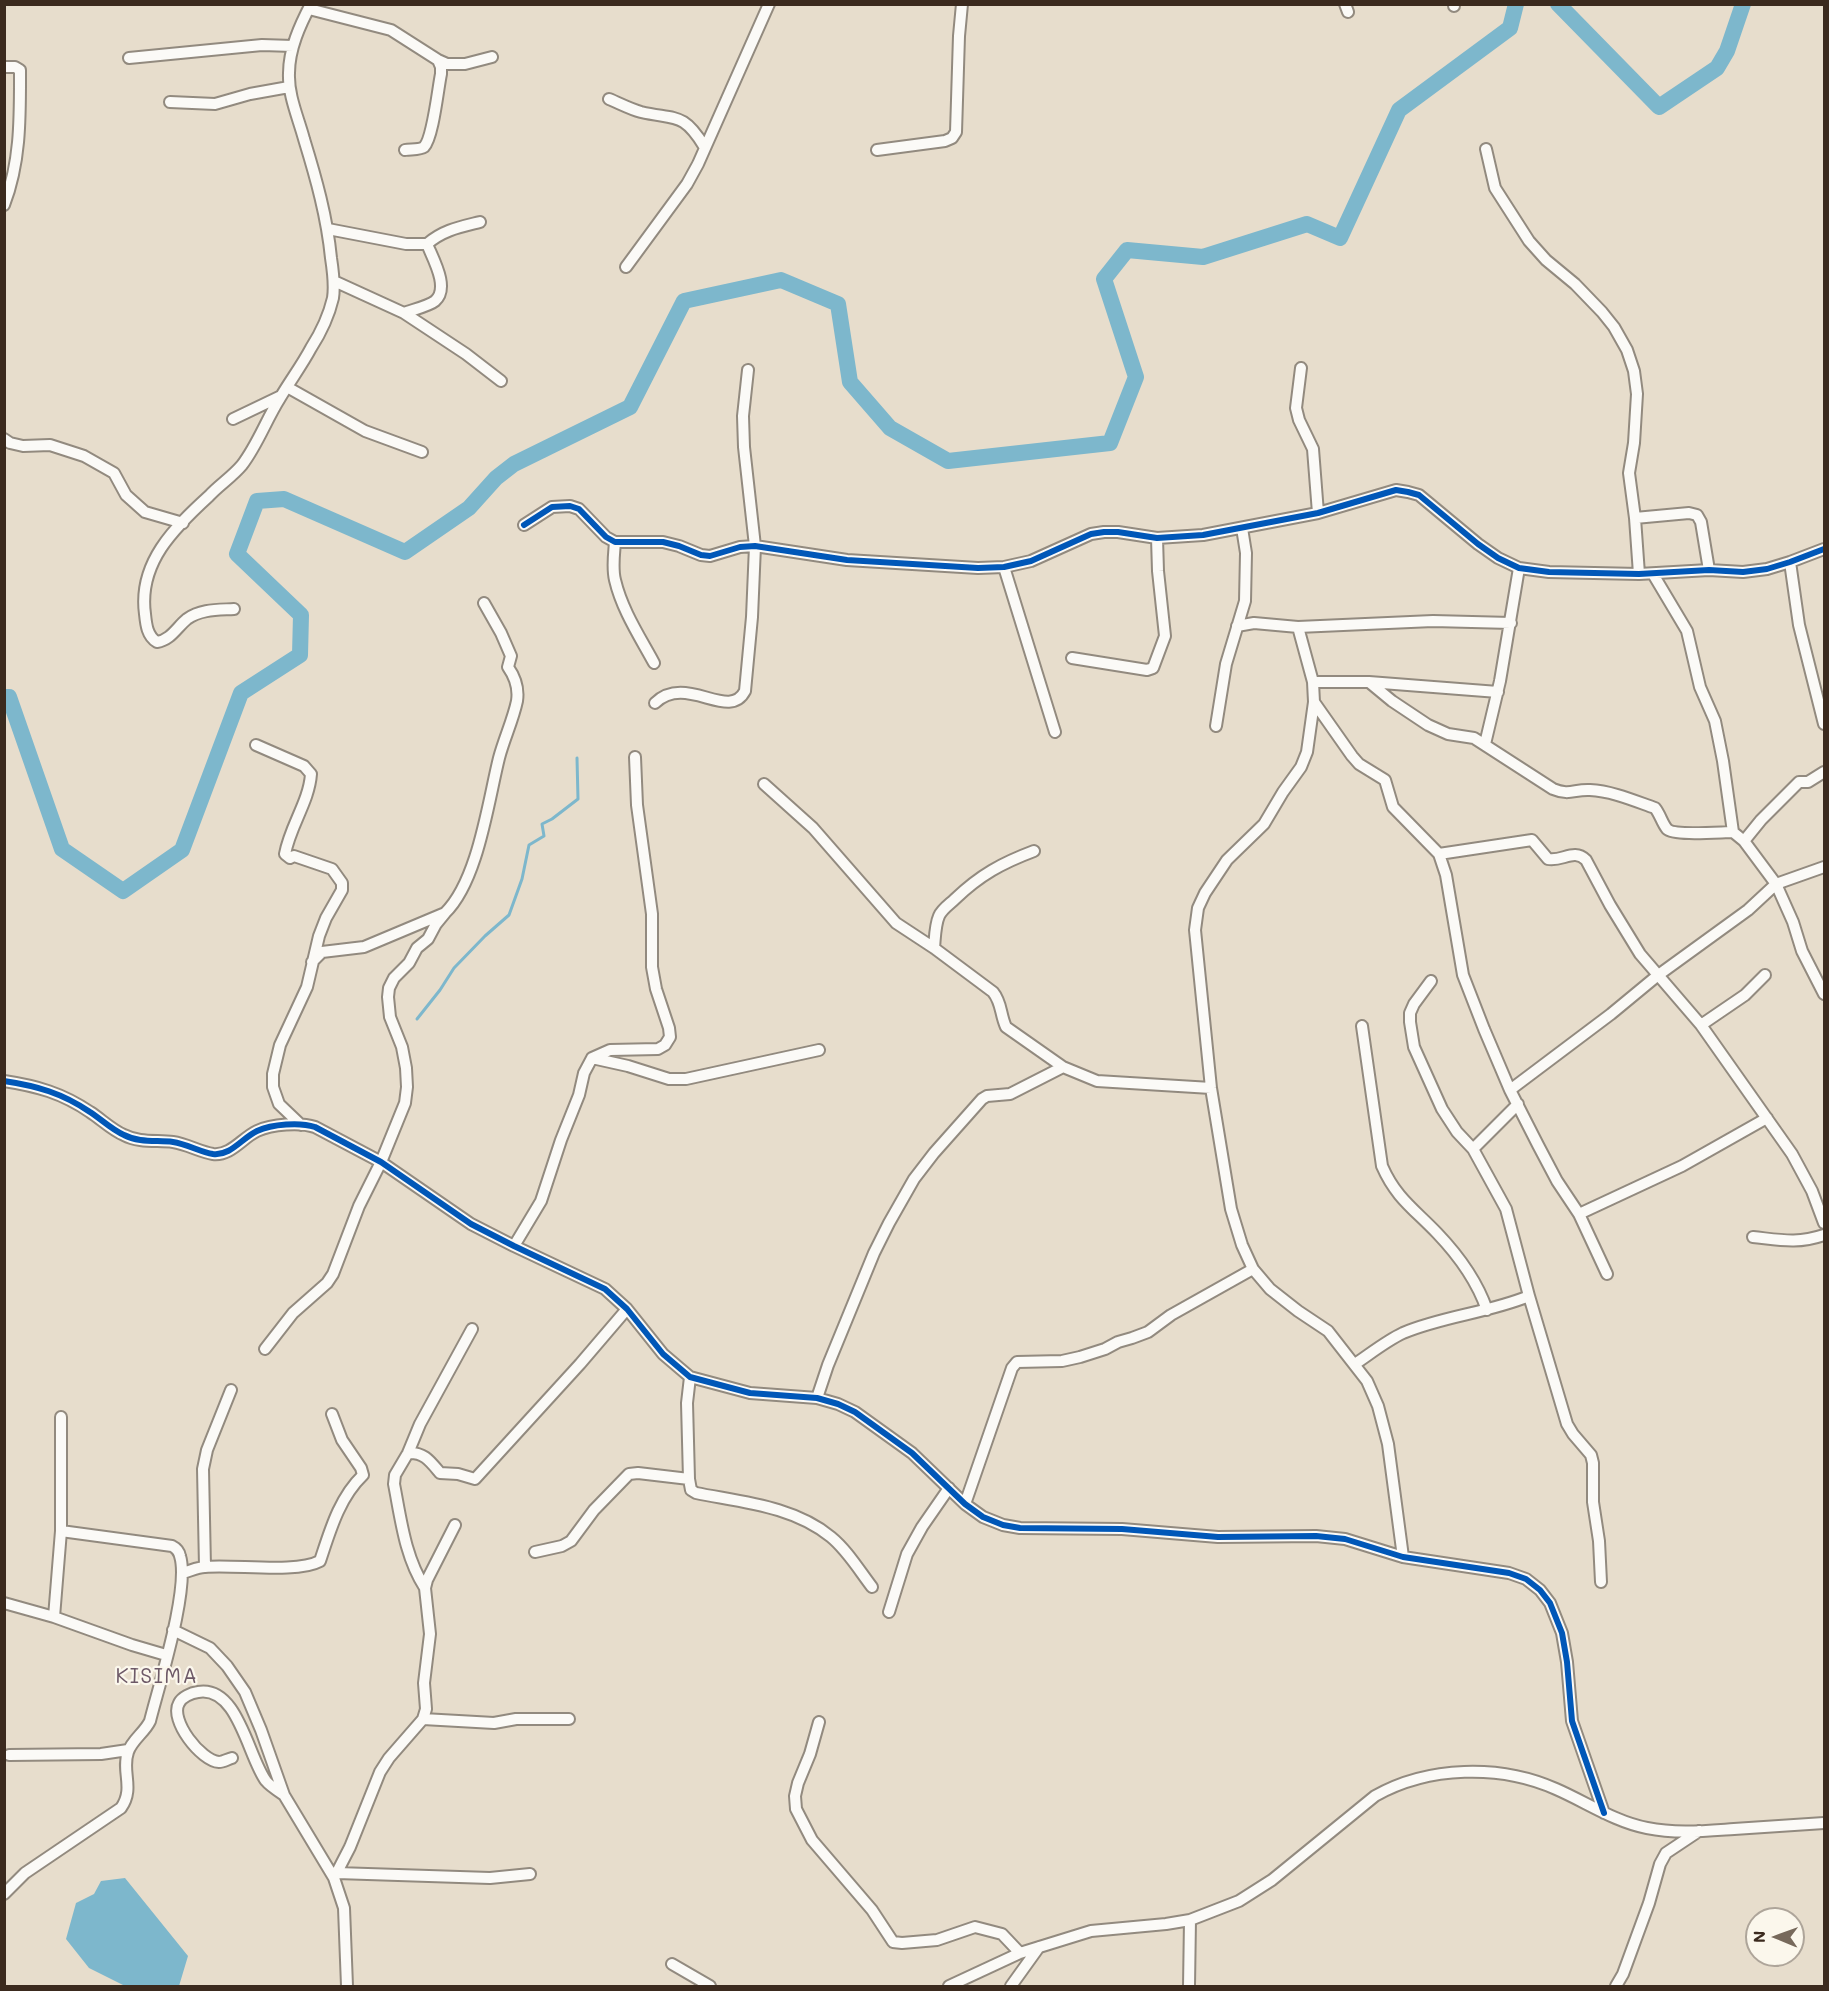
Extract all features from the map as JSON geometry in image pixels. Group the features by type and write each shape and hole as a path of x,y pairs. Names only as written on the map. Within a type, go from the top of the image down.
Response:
{"street":[{"path":"626,267 687,184 698,164 704,146 769,4"},
{"path":"877,150 945,141 952,138 956,132 962,4"},
{"path":"234,609 212,610 198,614 187,619 169,637 157,642 152,639 147,628 144,606 146,578 154,559 166,542 241,466 264,431 280,396 312,347 333,299 334,280 328,229 289,87 293,46 310,7 391,30 447,64 465,64 492,57"},
{"path":"129,58 262,45 293,46"},
{"path":"405,150 422,148 430,133 441,74 438,60"},
{"path":"4,67 15,67 20,70 18,151 12,186 4,205"},
{"path":"170,102 215,104 289,87"},
{"path":"609,99 638,111 678,118 694,130 704,146"},
{"path":"1486,149 1495,188 1529,241 1602,312 1627,350 1634,371 1637,394 1634,443 1629,473 1639,574"},
{"path":"328,229 406,243 427,244 447,230 480,222"},
{"path":"404,313 433,302 440,295 442,284 427,244"},
{"path":"334,280 404,313 466,354 501,381"},
{"path":"1301,368 1296,408 1299,420 1313,449 1318,513"},
{"path":"655,703 664,695 672,693 692,693 723,702 735,702 745,691 752,617 755,546 744,447 743,416 748,370"},
{"path":"287,387 365,431 422,452"},
{"path":"233,419 280,396"},
{"path":"4,439 23,446 50,445 84,456 114,473 126,495 145,512 183,523"},
{"path":"524,525 552,507 570,506 579,510 606,537 615,542 663,542 701,555 710,556 755,546 847,560 978,568 1004,567 1031,561 1091,534 1118,532 1157,538 1203,535 1318,513 1396,490 1419,495 1478,544 1498,558 1519,568 1549,572 1639,574 1709,570 1743,572 1767,569 1824,549"},
{"path":"1635,518 1689,513 1697,515 1701,522 1709,570"},
{"path":"1216,726 1226,664 1245,601 1246,554 1242,528"},
{"path":"1072,658 1147,670 1153,668 1165,636 1157,538"},
{"path":"615,542 615,582 628,615 654,663"},
{"path":"1790,562 1799,625 1824,724"},
{"path":"1004,567 1055,732"},
{"path":"1485,744 1498,692 1519,568"},
{"path":"1653,574 1687,631 1700,687 1715,721 1733,832"},
{"path":"265,1349 293,1313 327,1283 333,1274 359,1206 381,1162 405,1103 406,1068 402,1047 388,1008 389,988 394,978 409,963 417,948 428,939 436,924 451,906 470,872 499,759 517,700 516,677 508,667 511,656 484,603"},
{"path":"1238,627 1254,623 1298,627 1432,621 1511,623"},
{"path":"1298,627 1313,682 1314,702 1307,752 1301,767 1264,824 1227,860 1198,908 1196,940 1211,1088 1231,1209 1242,1245 1253,1269 1270,1289 1328,1331 1367,1381 1378,1406 1388,1444 1403,1557"},
{"path":"1313,682 1369,682 1498,692"},
{"path":"1369,682 1428,726 1448,734 1474,738 1552,789 1562,793 1599,791 1655,808 1670,831 1680,833 1733,832 1744,841 1776,884 1793,922 1802,951 1824,994"},
{"path":"1314,702 1359,764 1385,780 1393,807 1439,854 1446,875 1463,975 1510,1090 1557,1181 1579,1214 1607,1274"},
{"path":"256,745 304,766 311,774 310,786 287,842 285,854 290,858 294,856 332,869 342,883 342,890 319,936 307,987 280,1045 273,1074 273,1087 279,1104 302,1125"},
{"path":"514,1246 541,1201 579,1095 584,1073 592,1058 610,1050 658,1049 666,1045 670,1037 656,990 652,967 652,914 638,816 636,757"},
{"path":"1744,841 1761,820 1799,782 1808,782 1824,772"},
{"path":"764,784 813,828 896,923 993,992 999,999 1006,1027 1063,1067 1097,1081 1211,1088"},
{"path":"1439,854 1532,840 1548,859 1573,854 1581,855 1587,860 1610,905 1640,954 1701,1025 1792,1154 1812,1191 1824,1223"},
{"path":"934,948 940,914 953,900 986,872 1007,861 1035,851"},
{"path":"1510,1090 1611,1014 1657,976 1748,910 1776,884 1824,867"},
{"path":"312,962 321,952 364,947 445,913"},
{"path":"1701,1025 1745,994 1765,975"},
{"path":"1431,981 1410,1013 1412,1037 1442,1109 1457,1132 1473,1149 1506,1209 1567,1424 1591,1455 1601,1582"},
{"path":"1362,1026 1382,1166 1398,1196 1437,1233 1461,1260 1481,1290 1487,1310"},
{"path":"592,1058 669,1079 686,1079 819,1050"},
{"path":"817,1398 828,1365 874,1253 914,1179 982,1099 987,1096 1010,1094 1063,1067"},
{"path":"4,1081 40,1087 64,1097 123,1135 134,1139 175,1142 216,1154 234,1148 259,1130 285,1125 315,1127 381,1162 471,1224 605,1288 627,1309 663,1354 690,1377 750,1393 817,1398 855,1412 912,1453 965,1504 1003,1525 1020,1528 1140,1530 1218,1537 1316,1536 1345,1539 1403,1557 1509,1573 1526,1579 1540,1590 1550,1603 1562,1633 1572,1721 1604,1813"},
{"path":"1473,1149 1518,1104"},
{"path":"1579,1214 1682,1166 1767,1118"},
{"path":"1753,1237 1793,1241 1824,1235"},
{"path":"965,1504 1012,1368 1017,1362 1062,1361 1105,1349 1148,1332 1171,1315 1253,1269"},
{"path":"1355,1364 1401,1334 1529,1296"},
{"path":"408,1453 426,1456 440,1473 458,1474 475,1479 627,1309"},
{"path":"425,1588 409,1556 394,1484 395,1475 472,1329"},
{"path":"690,1377 687,1403 688,1479 691,1490 696,1493 770,1508 813,1524 844,1549 872,1587"},
{"path":"205,1567 203,1469 207,1450 231,1390"},
{"path":"182,1573 205,1567 280,1567 313,1565 320,1561 333,1521 353,1484 363,1475 362,1468 342,1440 332,1414"},
{"path":"54,1617 61,1531 61,1417"},
{"path":"535,1552 562,1546 570,1541 594,1510 629,1474 688,1479"},
{"path":"889,1612 907,1554 922,1527 949,1488"},
{"path":"336,1875 350,1847 380,1772 389,1758 423,1719 426,1709 423,1683 430,1634 425,1588 455,1526"},
{"path":"4,1894 25,1873 121,1808 125,1802 129,1787 126,1760 128,1750 150,1721 179,1602 181,1557 172,1545 61,1531"},
{"path":"4,1603 54,1617 166,1655"},
{"path":"172,1630 210,1648 239,1683 261,1730 284,1795 336,1875 344,1908 347,1986"},
{"path":"232,1758 220,1762 215,1761 188,1740 180,1728 177,1715 176,1707 181,1699 196,1692 206,1692 215,1694 224,1701 236,1717 266,1781 284,1795"},
{"path":"423,1719 494,1723 516,1719 569,1719"},
{"path":"819,1722 810,1754 798,1783 795,1796 796,1809 812,1840 872,1910 893,1942 937,1940 975,1927 1002,1934 1020,1953"},
{"path":"9,1755 101,1754 128,1750"},
{"path":"949,1986 1020,1953 1091,1931 1190,1920 1239,1900 1272,1880 1375,1796 1393,1786 1435,1775 1465,1772 1510,1775 1556,1788 1629,1824 1670,1831 1824,1823"},
{"path":"1616,1986 1623,1974 1660,1864 1666,1853 1699,1831"},
{"path":"336,1875 490,1878 530,1874"},
{"path":"1189,1986 1190,1920"},
{"path":"1011,1986 1039,1947"},
{"path":"672,1964 710,1986"}],"water":[{"path":"125,1878 188,1956 179,1986 125,1986 89,1968 66,1939 76,1903 94,1894 101,1881"}],"waterway":[{"path":"4,697 9,697 62,849 123,891 182,850 241,693 300,655 301,615 237,554 257,501 284,499 405,552 469,508 496,478 514,464 630,407 684,301 781,280 838,304 850,382 890,428 948,461 1110,443 1136,377 1104,279 1127,250 1203,257 1307,224 1340,238 1399,110 1510,28 1516,4"},
{"path":"1558,4 1659,107 1717,68 1727,51 1743,4"},
{"path":"417,1019 454,968 509,915 522,879 529,845 544,836 542,824 578,799 577,758"}],"cycle path":[{"path":"524,525 552,507 570,506 579,509 606,537 615,542 663,542 701,555 710,556 740,547 755,546 847,560 978,568 1004,567 1031,561 1091,534 1118,532 1157,538 1203,535 1318,513 1396,490 1419,495 1478,544 1498,558 1519,568 1549,572 1639,574 1709,570 1743,572 1767,569 1824,549"},
{"path":"4,1081 59,1095 80,1105 130,1138 178,1143 213,1154 225,1152 257,1131 270,1127 294,1124 315,1127 381,1162 471,1224 605,1289 627,1309 663,1354 690,1377 750,1393 817,1398 855,1412 912,1453 965,1504 983,1517 1003,1525 1020,1528 1122,1529 1218,1537 1316,1536 1345,1539 1403,1557 1509,1573 1526,1579 1540,1590 1550,1603 1562,1633 1572,1721 1604,1813"}],"district":[{"name":"KISIMA","path":"157,1677"}]}
